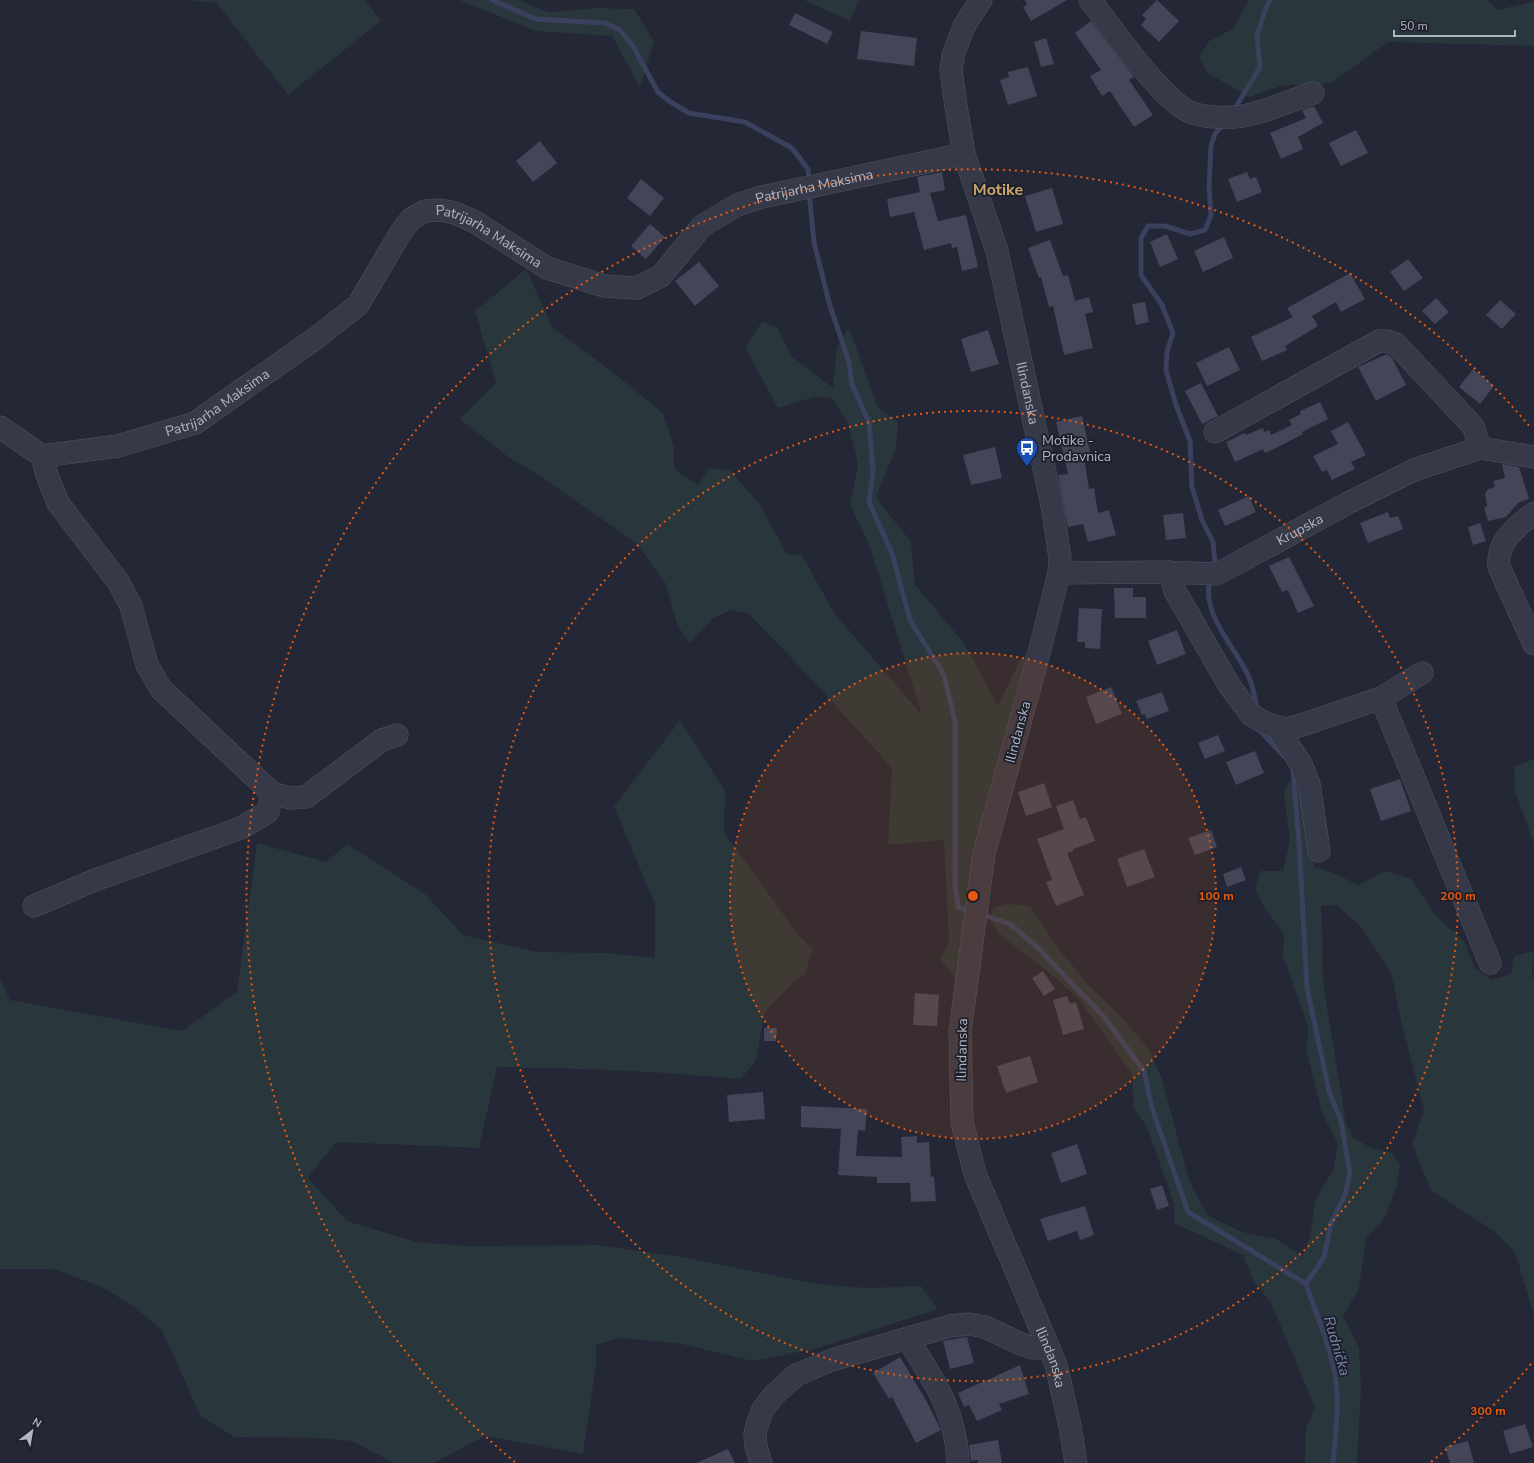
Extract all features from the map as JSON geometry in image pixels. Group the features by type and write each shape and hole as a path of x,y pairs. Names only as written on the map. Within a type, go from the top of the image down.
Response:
{"street":[{"name":"Ilindanska","path":"981,0 964,26 957,42 951,71 964,154 997,251 1052,505 1059,546 1059,573 984,854 960,1031 962,1122 975,1174 1056,1365 1076,1463"},
{"path":"1090,0 1150,77 1172,99 1190,112 1210,117 1226,117 1313,93"},
{"name":"Patrijarha Maksima","path":"42,456 118,446 195,423 316,338 358,305 401,232 411,220 425,211 440,210 455,212 474,222 547,268 604,286 638,288 661,276 702,226 737,205 762,197 964,154"},
{"path":"1214,432 1379,341 1384,340 1396,344 1469,422 1474,428 1480,448"},
{"path":"0,427 42,456 47,475 58,503 119,583 131,606 147,665 161,690 272,793 290,798 306,797 382,740 397,735"},
{"name":"Krupska","path":"1059,573 1170,572 1209,574 1414,470 1480,448 1534,457"},
{"path":"1534,513 1512,531 1498,556 1499,568 1534,644"},
{"path":"1170,572 1178,598 1229,685 1265,722 1301,764 1309,784 1319,851"},
{"path":"1265,722 1286,729 1302,725 1381,698 1422,673"},
{"path":"1381,698 1490,963"},
{"path":"34,906 95,880 241,828 268,812 272,793"},
{"path":"761,1463 755,1440 758,1422 764,1409 783,1386 796,1375 832,1360 950,1326 969,1324 985,1327 1021,1344 1034,1348 1048,1347"},
{"path":"907,1338 946,1404 952,1419 958,1463"}],"shaded area":[{"path":"185,0 365,0 381,21 288,95 217,3"},
{"path":"459,0 518,0 549,12 595,8 634,9 654,41 640,88 612,36 536,31"},
{"path":"804,0 859,0 850,21"},
{"path":"1249,0 1487,0 1498,10 1534,1 1534,46 1388,42 1331,83 1281,86 1249,97 1208,73 1199,58 1209,41 1233,29"},
{"path":"526,269 552,327 609,369 663,413 674,448 674,469 698,485 709,468 730,470 760,505 787,554 802,555 834,613 922,715 869,544 850,505 858,465 849,426 832,398 814,397 778,408 745,347 762,322 777,327 792,357 833,388 837,347 849,328 878,408 898,422 896,448 876,497 911,542 915,585 964,643 998,706 1020,660 1027,652 977,840 956,978 940,960 949,944 944,840 888,845 892,768 818,686 748,613 731,610 712,619 690,643 677,625 666,584 636,543 540,476 508,457 460,419 496,383 475,311"},
{"path":"680,720 725,791 724,832 799,936 813,949 805,974 789,986 765,1012 756,1060 741,1079 619,1070 497,1067 479,1148 336,1142 308,1178 347,1221 417,1242 469,1246 598,1245 682,1257 817,1284 867,1288 921,1286 938,1309 815,1349 753,1361 677,1343 619,1338 596,1345 596,1364 583,1454 485,1436 434,1463 394,1463 352,1441 316,1438 235,1437 201,1417 162,1330 133,1306 100,1286 53,1269 0,1269 0,978 10,1000 182,1031 237,992 257,843 326,862 347,844 425,894 463,935 537,952 606,953 655,958 655,904 614,807"},
{"path":"1534,759 1534,844 1515,791 1514,767"},
{"path":"1289,781 1301,788 1314,867 1331,872 1359,885 1385,871 1411,879 1437,917 1464,941 1475,968 1492,980 1511,974 1514,956 1534,951 1532,976 1534,980 1534,1316 1515,1252 1495,1232 1431,1190 1412,1144 1424,1110 1402,1025 1391,973 1361,927 1337,905 1321,906 1323,983 1346,1123 1353,1138 1372,1148 1393,1153 1400,1165 1396,1188 1385,1217 1366,1239 1359,1289 1343,1316 1359,1348 1361,1388 1357,1463 1305,1463 1306,1428 1315,1407 1271,1303 1253,1280 1243,1255 1174,1223 1174,1204 1147,1127 1134,1109 1132,1074 1079,999 1044,968 1020,951 999,933 991,922 993,908 1006,904 1030,906 1057,947 1091,988 1117,1012 1149,1049 1162,1079 1189,1180 1207,1215 1242,1232 1276,1239 1302,1256 1310,1237 1315,1201 1333,1170 1338,1144 1322,1113 1307,1053 1308,1026 1283,956 1284,934 1264,907 1255,888 1260,871 1283,871 1290,840 1284,795"}],"building":[{"path":"1025,0 1067,0 1031,21 1023,7 1027,5"},
{"path":"1157,0 1179,21 1159,42 1141,25 1146,19 1142,15"},
{"path":"795,13 833,32 827,44 789,25"},
{"path":"1091,21 1134,77 1129,80 1153,115 1134,127 1110,91 1102,96 1090,76 1101,70 1075,33"},
{"path":"861,31 917,38 914,66 857,59"},
{"path":"1046,38 1054,64 1041,67 1034,42"},
{"path":"1028,67 1037,96 1008,105 1000,80 1009,77 1008,72"},
{"path":"1314,106 1323,123 1298,137 1303,149 1281,159 1270,133 1306,118 1302,110"},
{"path":"1356,130 1368,153 1341,166 1329,143"},
{"path":"540,141 557,163 533,182 516,161"},
{"path":"942,172 945,190 930,193 938,221 966,215 978,267 962,271 957,247 952,248 951,243 924,250 914,212 890,217 887,199 920,192 917,177"},
{"path":"1247,172 1250,179 1256,177 1262,192 1237,202 1228,179"},
{"path":"641,179 664,198 650,216 627,198"},
{"path":"1052,188 1063,224 1036,232 1025,196"},
{"path":"650,224 665,237 646,259 631,246"},
{"path":"1167,234 1178,259 1160,267 1150,242"},
{"path":"1224,237 1233,258 1203,272 1194,251"},
{"path":"1050,240 1063,276 1068,275 1075,301 1089,297 1093,312 1085,314 1093,348 1064,355 1053,306 1049,307 1041,277 1039,278 1028,248"},
{"path":"1408,259 1423,278 1404,291 1390,272"},
{"path":"699,262 719,286 695,306 675,281"},
{"path":"1350,273 1365,299 1341,312 1336,302 1312,316 1318,326 1285,346 1287,350 1262,361 1251,337 1293,317 1287,308"},
{"path":"1436,298 1449,312 1435,324 1422,311"},
{"path":"1500,300 1516,314 1502,329 1486,315"},
{"path":"1145,302 1149,322 1136,325 1132,304"},
{"path":"988,330 999,364 971,372 961,339"},
{"path":"1229,347 1240,370 1207,386 1196,363"},
{"path":"1387,354 1392,358 1406,385 1376,401 1358,367"},
{"path":"1473,369 1494,386 1480,404 1459,387"},
{"path":"1201,383 1218,416 1202,424 1185,391"},
{"path":"1320,402 1328,419 1302,432 1303,434 1265,453 1263,449 1235,462 1226,442 1245,433 1246,435 1263,428 1264,432 1269,430 1271,435 1292,425 1289,420 1301,414 1300,411"},
{"path":"1082,416 1091,456 1084,458 1089,489 1094,488 1098,513 1109,510 1116,535 1088,542 1083,524 1068,527 1058,475 1068,474 1056,422"},
{"path":"1348,422 1366,455 1351,462 1355,469 1332,480 1327,470 1322,472 1313,456 1338,444 1331,431"},
{"path":"995,447 1002,478 971,485 963,455"},
{"path":"1502,464 1519,467 1529,499 1518,503 1506,517 1488,521 1484,508 1487,506 1485,494 1488,489 1495,487 1493,481 1505,478"},
{"path":"1249,496 1256,512 1225,526 1218,510"},
{"path":"1388,512 1390,518 1398,516 1403,529 1368,543 1360,523"},
{"path":"1183,513 1186,538 1166,540 1163,515"},
{"path":"1480,523 1486,541 1473,545 1468,527"},
{"path":"1289,557 1314,606 1298,613 1288,590 1282,592 1269,566"},
{"path":"1114,588 1133,588 1133,597 1146,597 1146,618 1115,618"},
{"path":"1079,608 1102,609 1100,649 1085,648 1085,642 1077,642"},
{"path":"1177,630 1186,654 1157,665 1148,641"},
{"path":"1111,687 1122,714 1096,724 1086,697"},
{"path":"1162,692 1169,711 1147,719 1145,714 1142,715 1136,701"},
{"path":"1218,735 1225,751 1205,759 1198,743"},
{"path":"1255,751 1264,773 1236,785 1226,762"},
{"path":"1400,779 1411,811 1381,821 1370,789"},
{"path":"1044,783 1052,807 1026,816 1018,792"},
{"path":"1073,800 1080,819 1086,817 1095,841 1073,849 1073,851 1067,853 1084,895 1056,906 1046,882 1052,880 1037,839 1064,829 1056,806"},
{"path":"1211,830 1217,847 1195,855 1188,838"},
{"path":"1144,849 1155,877 1127,887 1117,859"},
{"path":"1241,867 1246,880 1227,887 1223,874"},
{"path":"1043,971 1055,989 1044,996 1032,978"},
{"path":"915,993 939,995 937,1026 913,1025"},
{"path":"1067,996 1070,1004 1076,1002 1084,1029 1063,1035 1053,1000"},
{"path":"764,1028 777,1028 776,1041 764,1041"},
{"path":"1030,1056 1038,1082 1006,1093 997,1066"},
{"path":"763,1092 765,1119 729,1122 727,1095"},
{"path":"801,1106 867,1109 865,1131 858,1130 856,1156 902,1157 901,1137 917,1136 917,1143 929,1142 931,1177 934,1176 936,1201 911,1202 910,1183 877,1183 877,1177 838,1175 841,1129 801,1127"},
{"path":"1077,1144 1087,1174 1061,1183 1051,1153"},
{"path":"1162,1185 1169,1206 1157,1210 1150,1189"},
{"path":"1085,1206 1094,1235 1080,1240 1077,1231 1048,1241 1040,1219"},
{"path":"967,1337 974,1363 950,1369 943,1341"},
{"path":"900,1357 927,1402 941,1430 916,1443 892,1397 889,1399 873,1373"},
{"path":"1020,1365 1029,1394 999,1404 1002,1410 977,1421 969,1405 964,1407 958,1393"},
{"path":"1525,1424 1533,1447 1510,1454 1503,1431"},
{"path":"998,1440 1002,1463 978,1463 978,1460 971,1461 969,1445"},
{"path":"1468,1441 1474,1463 1450,1463 1445,1447"},
{"path":"728,1449 735,1463 696,1463"}],"waterway":[{"path":"492,0 535,19 605,23 620,30 633,46 658,92 669,101 689,113 745,122 792,148 808,169 809,182"},
{"path":"1234,110 1260,67 1257,36 1265,10 1270,0"},
{"path":"1213,569 1215,561 1213,542 1202,520 1192,487 1190,441 1176,405 1166,370 1167,352 1173,333 1162,305 1141,275 1141,238 1148,226 1165,226 1190,234 1205,230 1211,215 1209,186 1211,146 1215,134 1224,123"},
{"path":"809,192 814,242 830,306 849,362 852,385 869,422 873,471 869,502 892,553 910,620 944,675 955,721 955,883 958,907 971,911"},
{"path":"1210,579 1210,605 1221,630 1249,677 1257,709"},
{"path":"1261,729 1262,733 1284,756"},
{"path":"1293,772 1299,842 1307,988 1329,1091 1341,1121 1350,1173 1345,1195 1331,1223 1324,1257 1306,1284"},
{"path":"980,914 1010,924 1037,947 1104,1017 1144,1071 1152,1108 1188,1212 1306,1284"},
{"name":"Rudnička","path":"1306,1284 1326,1339 1336,1382 1337,1413 1333,1463"}],"place":[{"name":"Motike - Prodavnica","path":"1027,468"}],"district":[{"name":"Motike","path":"998,190"}]}
